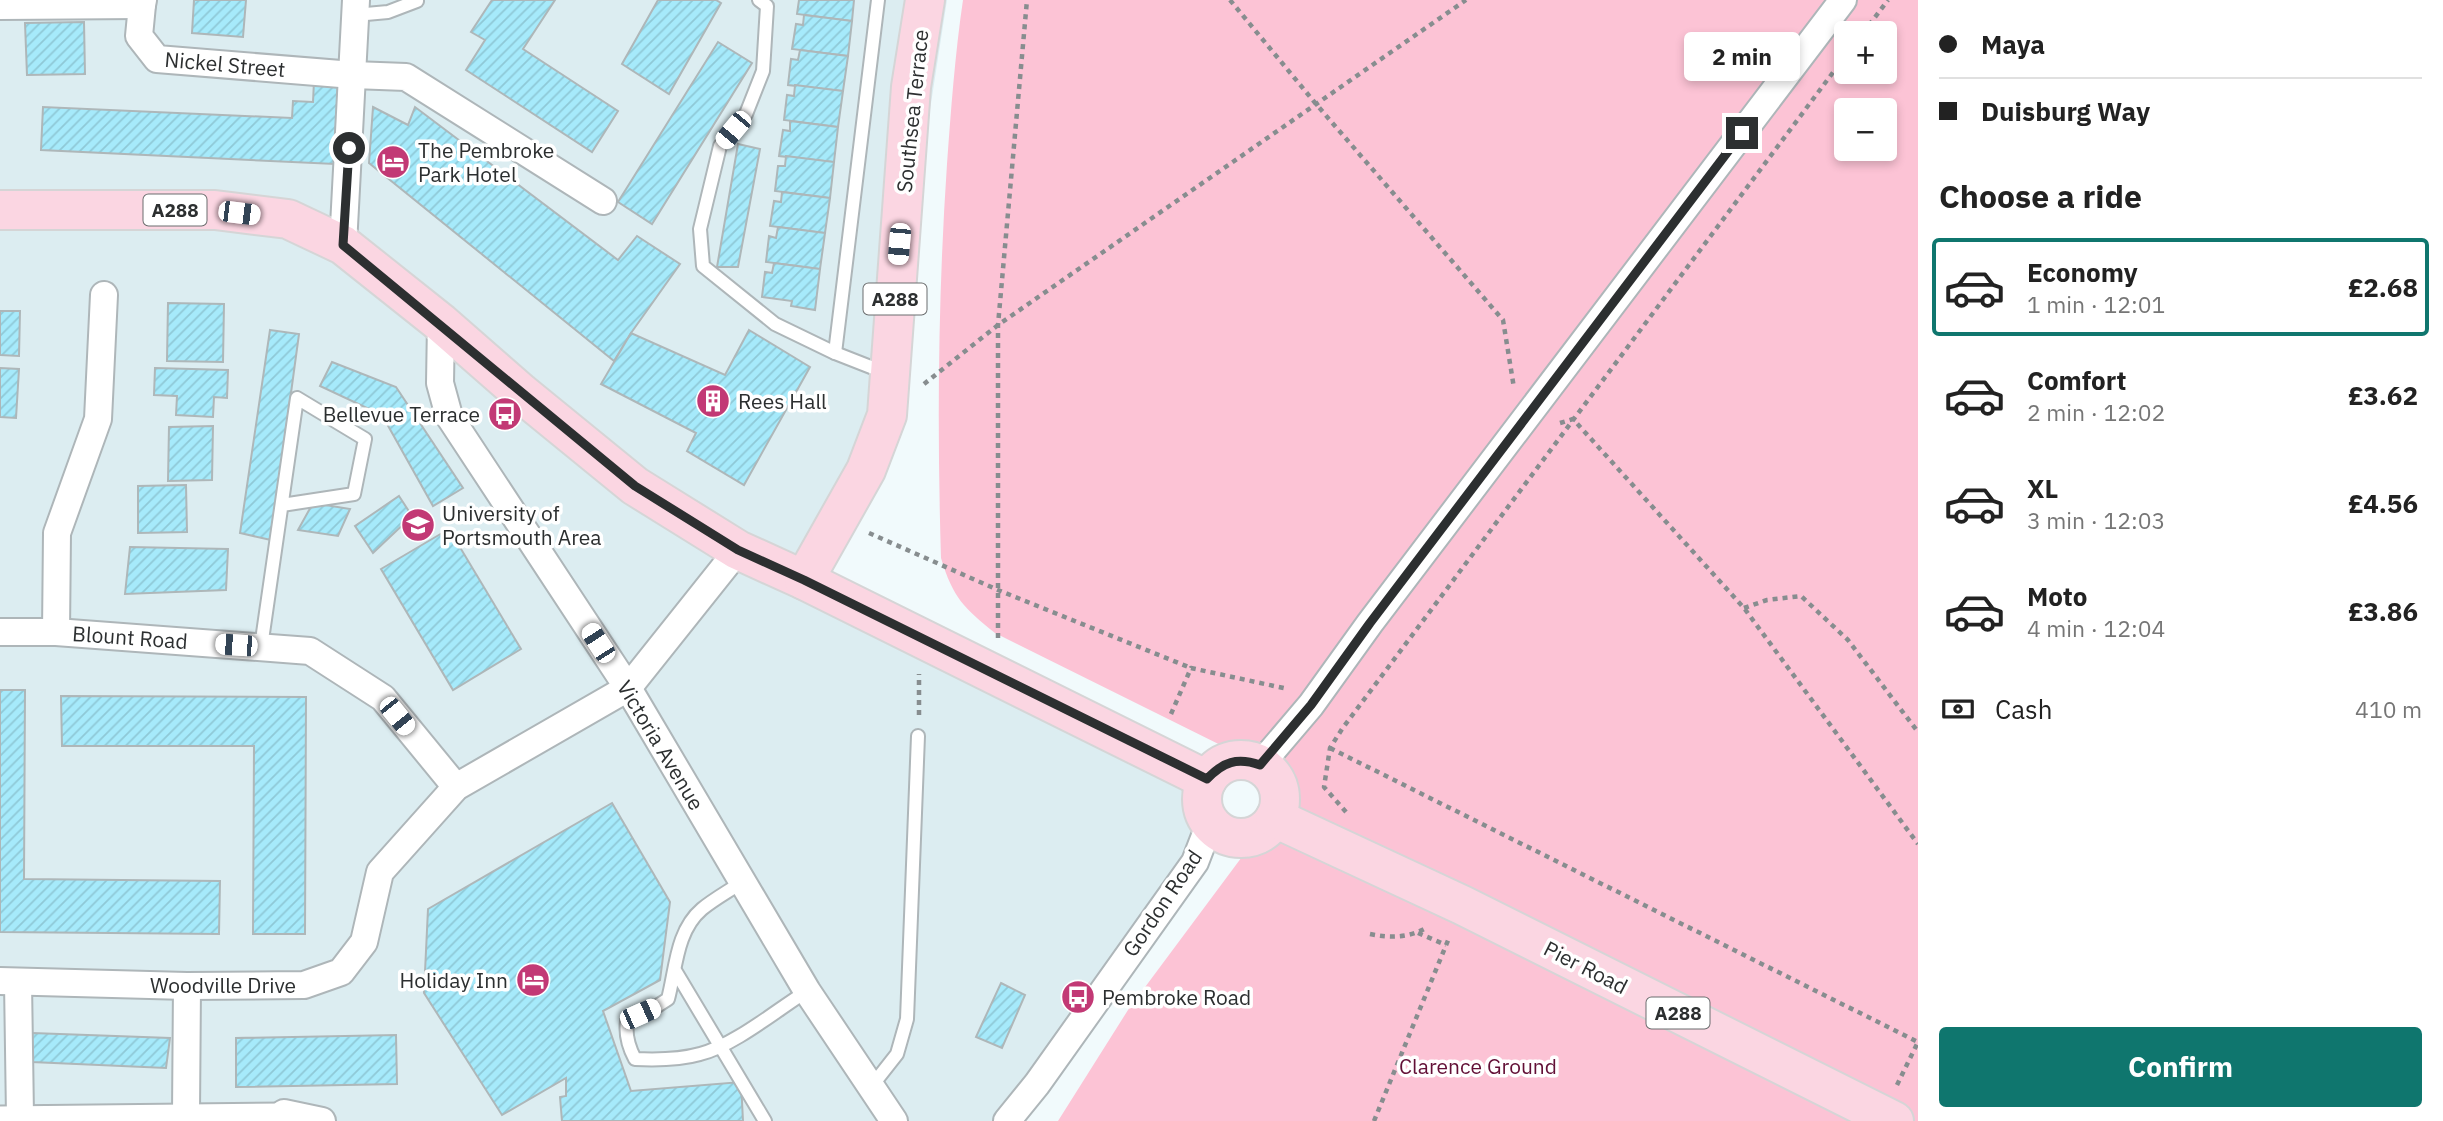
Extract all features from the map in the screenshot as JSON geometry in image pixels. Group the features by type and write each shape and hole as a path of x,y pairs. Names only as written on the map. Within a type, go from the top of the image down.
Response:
{"main road":[{"name":"Southsea Terrace","path":"804,580 866,470 887,415 911,87 925,0"},
{"name":"A288","path":"0,210 215,210 288,219 343,245 441,323 521,393 635,486 738,550 1207,779"},
{"path":"1246,760 1260,765 1272,775 1278,789 1280,804 1275,818 1265,830 1251,837 1236,838 1222,833 1210,823 1203,809 1202,794 1207,779 1217,768 1231,761 1246,760"},
{"name":"Pier Road","path":"1275,818 1895,1104"}],"street":[{"path":"1260,765 1311,705 1370,623 1843,0"},
{"path":"0,6 143,2"},
{"name":"Nickel Street","path":"143,2 139,36 156,59 406,77 603,201"},
{"path":"343,245 356,7"},
{"path":"56,632 57,533 98,419 104,295"},
{"name":"Victoria Avenue","path":"441,323 440,383 449,416 628,688 807,991 894,1121"},
{"path":"628,688 738,550"},
{"name":"Blount Road","path":"0,632 56,632 310,651 383,698 456,787"},
{"name":"Woodville Drive","path":"10,1116 9,981 187,986 304,985 341,972 364,942 380,872 456,787 628,688"},
{"name":"Gordon Road","path":"1007,1121 1037,1084 1195,862 1210,823"},
{"path":"186,1114 187,986"},
{"path":"10,1116 284,1113 322,1121"}],"lane":[{"path":"759,0 767,6 763,71 746,114 720,146 700,229 703,265 775,324 889,375"},
{"path":"835,353 878,0"},
{"path":"356,7 388,12 417,1"},
{"path":"261,647 297,398 365,439 354,494 282,505"},
{"path":"871,1087 897,1054 907,1019 918,736"},
{"path":"742,882 700,910 688,925 680,944 668,999 627,1021 625,1031 635,1059 657,1060 699,1055 721,1046 807,991"},
{"path":"676,972 765,1121"}],"path":[{"path":"997,676 998,325 1027,0"},
{"path":"1230,0 1503,320 1515,397"},
{"path":"887,415 998,325 1465,0"},
{"path":"1872,21 1888,0"},
{"path":"1346,811 1324,788 1330,748 1360,703 1834,71"},
{"path":"1549,427 1573,419"},
{"path":"1573,419 1744,608 1918,844"},
{"path":"838,519 998,590 1191,668 1294,690"},
{"path":"1744,608 1767,600 1801,596 1848,640 1918,732"},
{"path":"918,736 920,639"},
{"path":"1171,714 1191,668"},
{"path":"1330,748 1918,1042 1895,1104"},
{"path":"1370,934 1391,938 1417,933 1427,927"},
{"path":"1374,1121 1446,945 1417,933"}],"shaded area":[{"name":"University of Portsmouth Area","path":"0,0 947,0 889,375 804,580 1154,753 1221,833 1003,1121 0,1121"}],"green space":[{"name":"Clarence Ground","path":"963,0 1918,0 1918,1121 1058,1121 1128,1010 1297,783 995,633 967,609 950,583 941,558 939,361 947,164"}],"building":[{"path":"194,0 246,0 243,37 192,33"},
{"path":"492,0 555,0 523,49 618,111 592,152 466,70 485,40 471,32"},
{"path":"658,0 716,0 721,3 669,94 622,64"},
{"path":"799,0 854,0 852,21 797,14"},
{"path":"804,15 852,21 848,56 792,49 796,24 803,25"},
{"path":"84,22 85,74 27,75 25,23"},
{"path":"718,42 752,63 652,224 618,202"},
{"path":"800,50 848,56 843,91 788,85 791,59 798,60"},
{"path":"314,81 338,82 335,164 41,150 43,107 292,118 293,101 313,102"},
{"path":"795,85 843,91 838,127 784,120 787,95 794,96"},
{"path":"373,107 408,125 415,107 618,260 637,236 680,264 614,361 369,163"},
{"path":"790,121 838,127 834,162 779,156 783,130 790,131"},
{"path":"738,144 760,149 738,267 717,267"},
{"path":"786,156 834,162 830,198 775,191 778,166 785,166"},
{"path":"782,192 830,198 825,233 770,226 774,201 781,202"},
{"path":"778,227 825,233 820,269 766,262 769,236 776,238"},
{"path":"774,263 820,269 815,310 791,306 792,301 762,297 765,272 772,273"},
{"path":"168,303 224,304 223,362 167,361"},
{"path":"0,311 20,311 19,356 0,355"},
{"path":"270,330 299,334 271,540 240,533"},
{"name":"Rees Hall","path":"749,330 810,367 744,485 687,451 696,433 601,384 631,333 725,375"},
{"path":"332,362 396,387 463,488 433,506 382,415 320,386"},
{"path":"0,368 19,369 16,418 0,417"},
{"path":"155,368 228,370 227,398 214,397 213,417 176,415 177,396 154,395"},
{"path":"213,426 212,480 168,481 169,427"},
{"path":"186,485 187,532 138,533 138,486"},
{"path":"399,496 412,516 373,553 355,526"},
{"path":"313,503 350,509 338,536 298,530"},
{"path":"449,529 521,649 453,690 381,569"},
{"path":"130,547 228,549 226,590 125,594"},
{"path":"0,690 25,690 24,879 220,881 219,934 0,932"},
{"path":"61,696 306,697 305,934 253,934 254,746 62,746"},
{"path":"612,803 670,902 660,980 603,1011 631,1091 741,1082 743,1121 562,1121 560,1097 566,1096 566,1078 502,1115 424,993 428,909"},
{"path":"1001,983 1025,995 1002,1048 976,1037"},
{"path":"32,1033 170,1038 166,1068 32,1062"},
{"path":"396,1035 397,1084 236,1087 236,1038"}],"place":[{"name":"The Pembroke Park Hotel","path":"393,162"},
{"name":"Rees Hall","path":"713,401"},
{"name":"Bellevue Terrace","path":"505,414"},
{"name":"University of Portsmouth Area","path":"418,525"},
{"name":"Holiday Inn","path":"533,980"},
{"name":"Pembroke Road","path":"1078,997"}],"route":[{"path":"349,148 343,245 441,323 521,393 635,486 738,550 1207,779 1217,768 1231,761 1246,760 1260,765 1311,705 1370,623 1742,133"}]}
